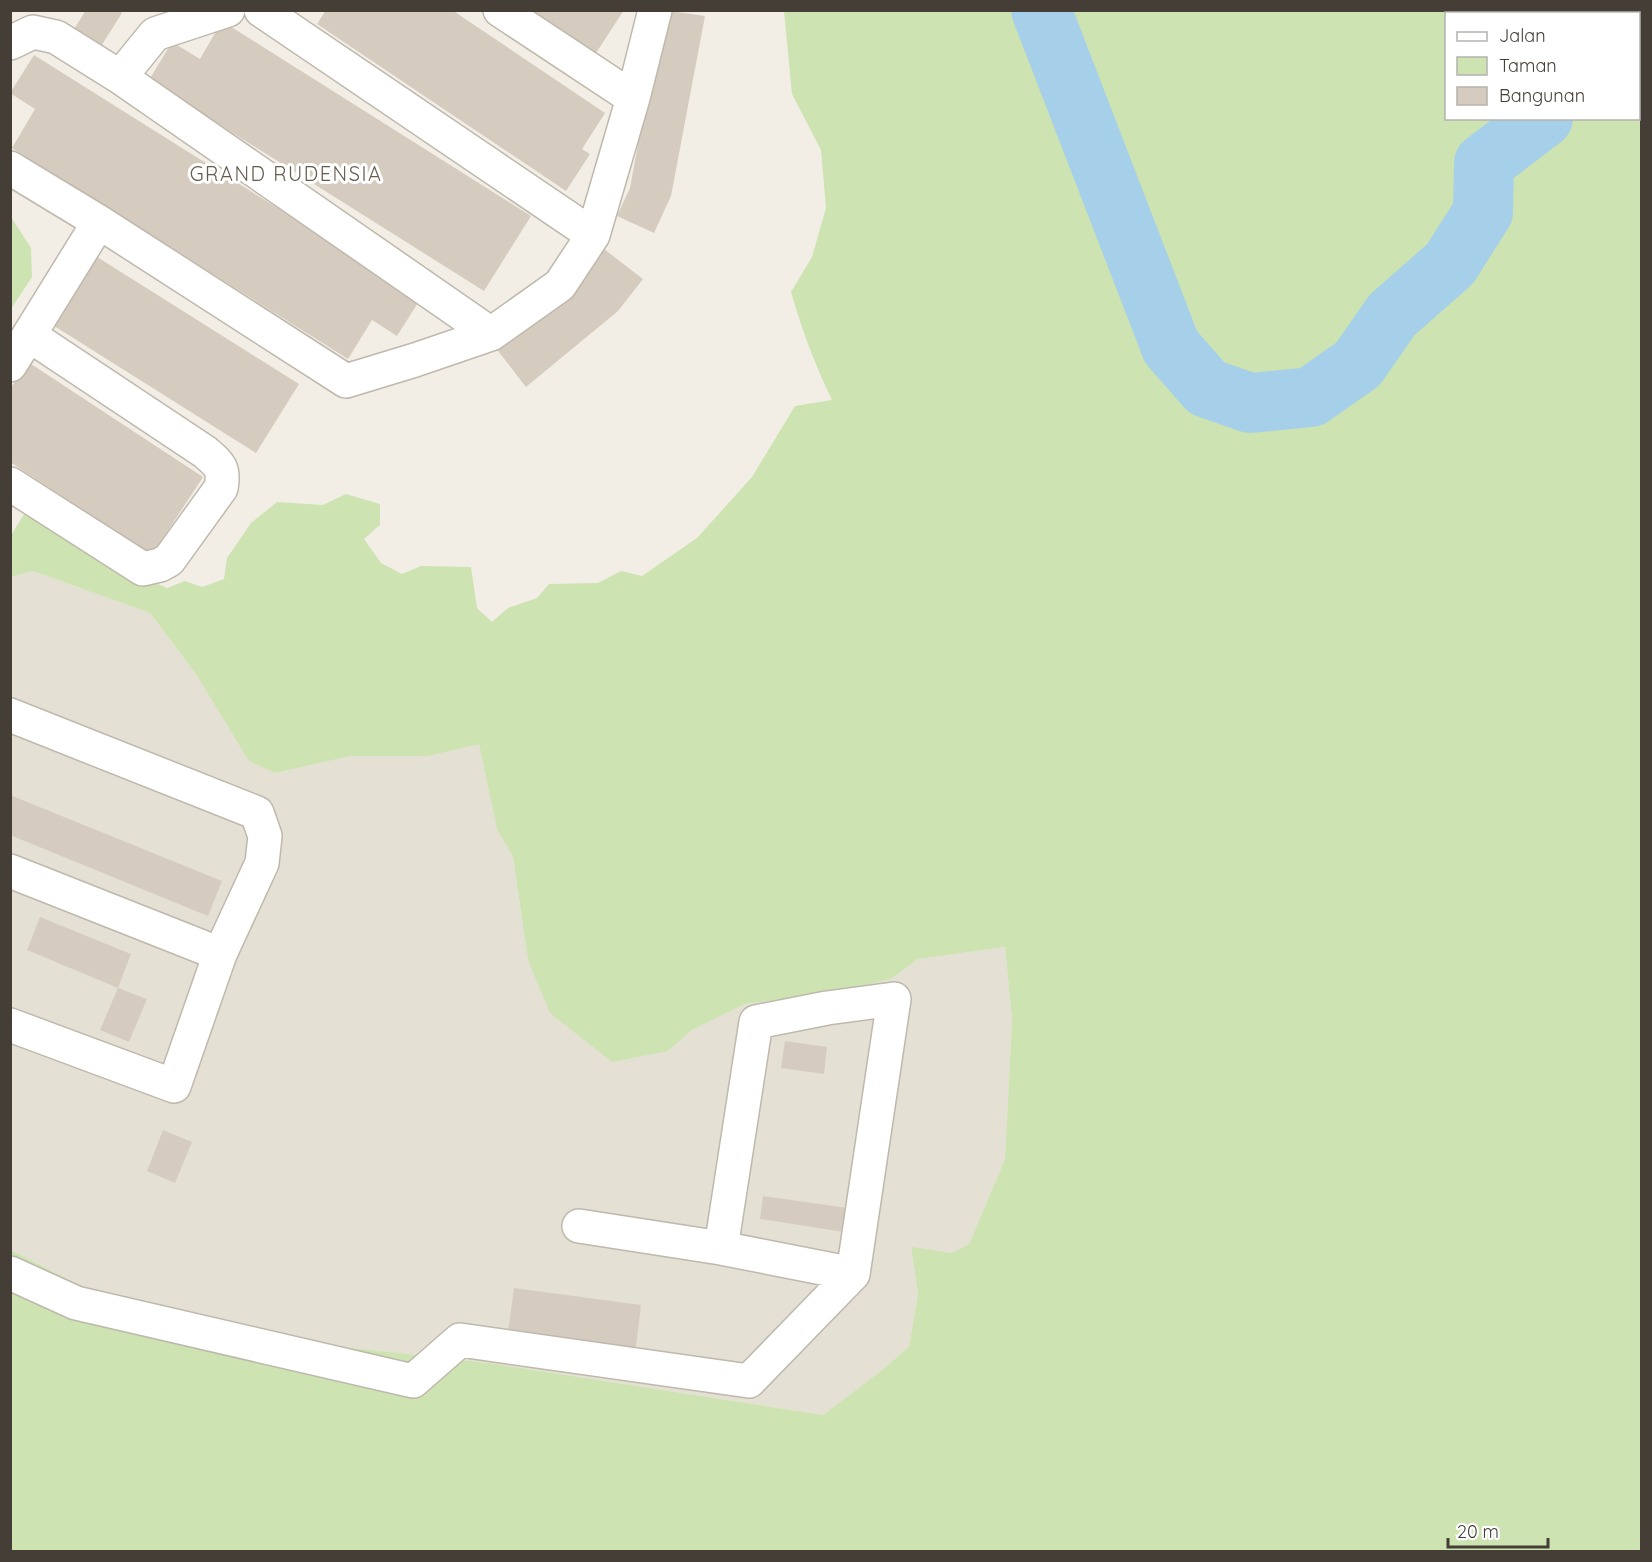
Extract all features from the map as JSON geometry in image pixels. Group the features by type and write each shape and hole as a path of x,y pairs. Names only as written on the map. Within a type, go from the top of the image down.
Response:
{"street":[{"path":"120,77 155,34 228,10"},
{"path":"261,10 593,235"},
{"path":"500,10 633,98"},
{"path":"10,168 99,222 346,381 491,334 560,285 593,235 633,98 655,10"},
{"path":"10,43 33,32 56,37 120,77 491,334"},
{"path":"10,365 99,222"},
{"path":"10,484 142,569 160,565 169,560 221,488 224,475 218,463 205,452 29,335"},
{"path":"10,715 257,813 265,836 262,863 220,954 174,1086 10,1025"},
{"path":"10,871 220,954"},
{"path":"10,1273 76,1303 413,1381 460,1340 749,1380 853,1274 894,999 827,1008 756,1022 721,1248"},
{"path":"579,1226 721,1248 853,1274"}],"shaded area":[{"path":"33,571 150,613 275,773 351,756 429,756 479,743 497,828 513,857 528,960 668,1051 692,1030 745,1004 822,995 891,979 918,959 1005,947 1012,1020 1005,1159 969,1244 952,1253 911,1248 918,1294 909,1347 823,1415 489,1363 299,1342 97,1294 11,1250 11,577"}],"green space":[{"path":"784,11 1641,11 1641,1551 11,1551 11,1250 97,1294 299,1342 489,1363 823,1415 909,1347 918,1294 911,1247 952,1253 969,1244 1005,1159 1012,1020 1005,947 918,959 891,979 822,995 745,1004 692,1030 668,1051 612,1062 550,1013 528,960 513,857 497,829 479,744 429,756 351,756 275,773 249,761 196,674 150,613 33,571 11,577 10,537 29,506 115,565 167,588 185,581 202,587 224,579 227,558 251,523 277,502 323,505 346,494 380,504 380,525 364,539 381,563 402,574 421,566 471,567 477,608 492,622 508,608 537,598 549,584 598,583 621,571 642,576 697,538 752,477 795,406 832,400 809,347 791,292 812,257 826,208 821,150 792,94"},
{"path":"11,217 31,248 32,277 11,309"}],"building":[{"path":"86,10 117,10 122,13 98,51 71,34"},
{"path":"326,10 452,10 605,113 582,149 590,154 566,191 317,24"},
{"path":"531,10 624,10 596,53"},
{"path":"663,10 705,16 671,196 654,233 617,216 630,188"},
{"path":"222,21 531,216 484,291 149,80 172,42 200,59"},
{"path":"34,55 421,298 397,336 372,320 348,359 12,148 35,109 10,93"},
{"path":"604,249 643,279 618,311 526,387 495,347"},
{"path":"94,255 299,384 256,453 51,324"},
{"path":"28,362 203,477 152,555 10,462 10,389"},
{"path":"10,795 222,881 208,916 10,835"},
{"path":"40,917 131,954 118,988 27,950"},
{"path":"118,988 147,999 129,1042 100,1030"},
{"path":"785,1041 827,1047 824,1074 781,1068"},
{"path":"163,1130 192,1142 175,1183 147,1171"},
{"path":"763,1196 848,1208 844,1232 760,1219"},
{"path":"514,1288 641,1305 635,1355 507,1339"}],"waterway":[{"path":"1041,10 1171,347 1207,388 1250,403 1311,397 1358,364 1392,315 1450,264 1483,212 1484,163 1540,120"}],"district":[{"name":"GRAND RUDENSIA","path":"286,174"}]}
